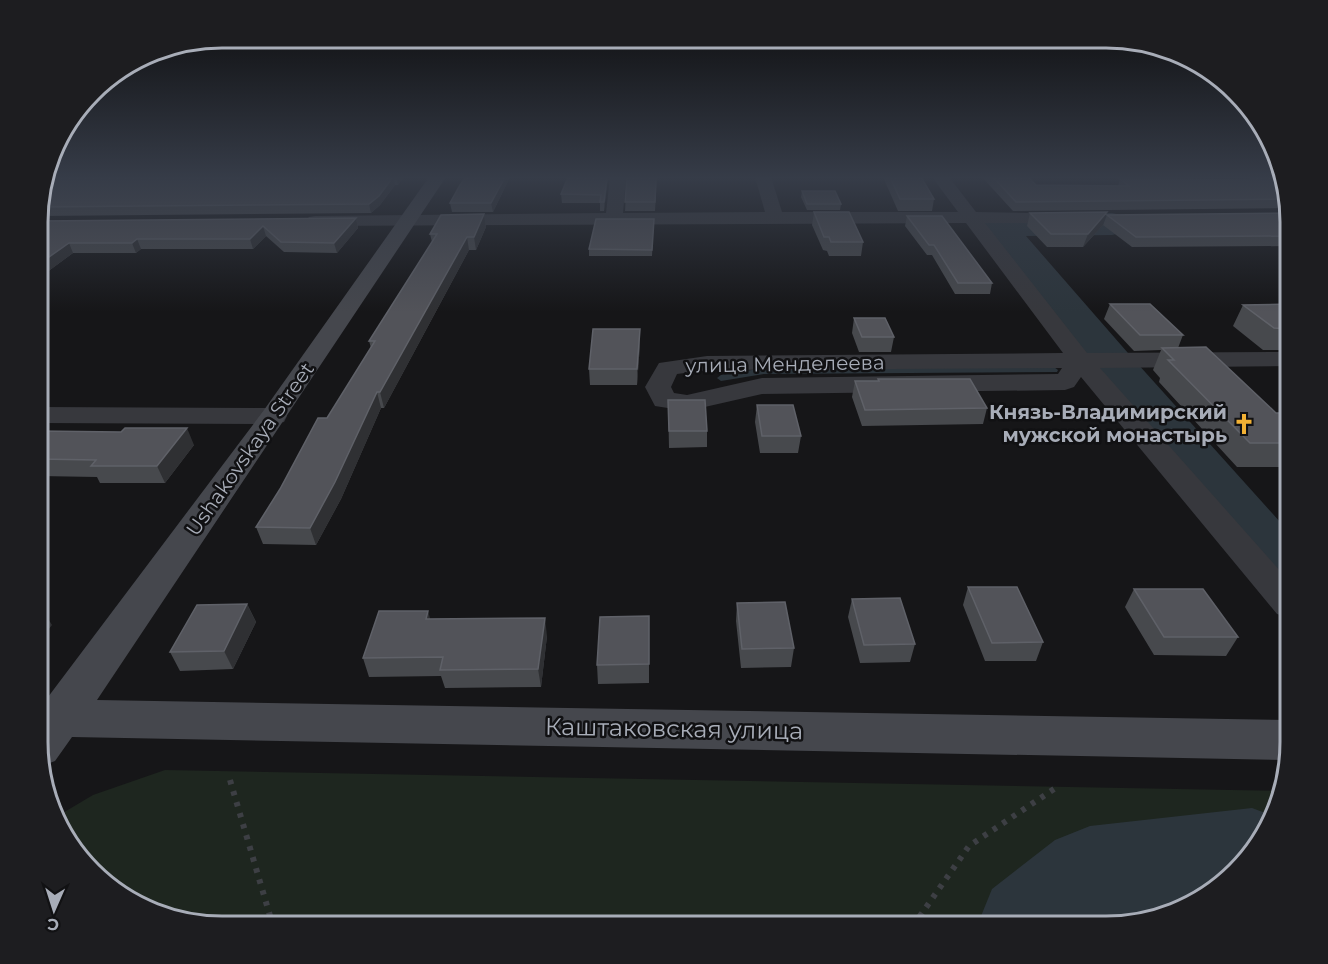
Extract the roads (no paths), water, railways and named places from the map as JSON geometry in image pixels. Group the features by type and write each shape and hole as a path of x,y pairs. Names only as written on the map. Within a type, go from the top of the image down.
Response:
{"main road":[{"name":"Ushakovskaya Street","path":"48,724 274,416 408,222"},
{"name":"Каштаковская улица","path":"48,728 1280,741"}],"street":[{"path":"974,222 1080,360 1280,593"},
{"name":"улица Менделеева","path":"1080,360 1065,382 762,386 687,403 664,400 658,387 668,368 707,363 1080,360 1280,359"},
{"path":"48,415 274,416"}],"waterway":[{"path":"1105,356 997,225 1112,224"},
{"path":"1112,364 1280,567"},
{"path":"721,378 764,371 1054,370"},
{"path":"1041,916 1090,875 1237,857"}],"place":[{"name":"Князь-Владимирский мужской монастырь","path":"1244,424"}]}
